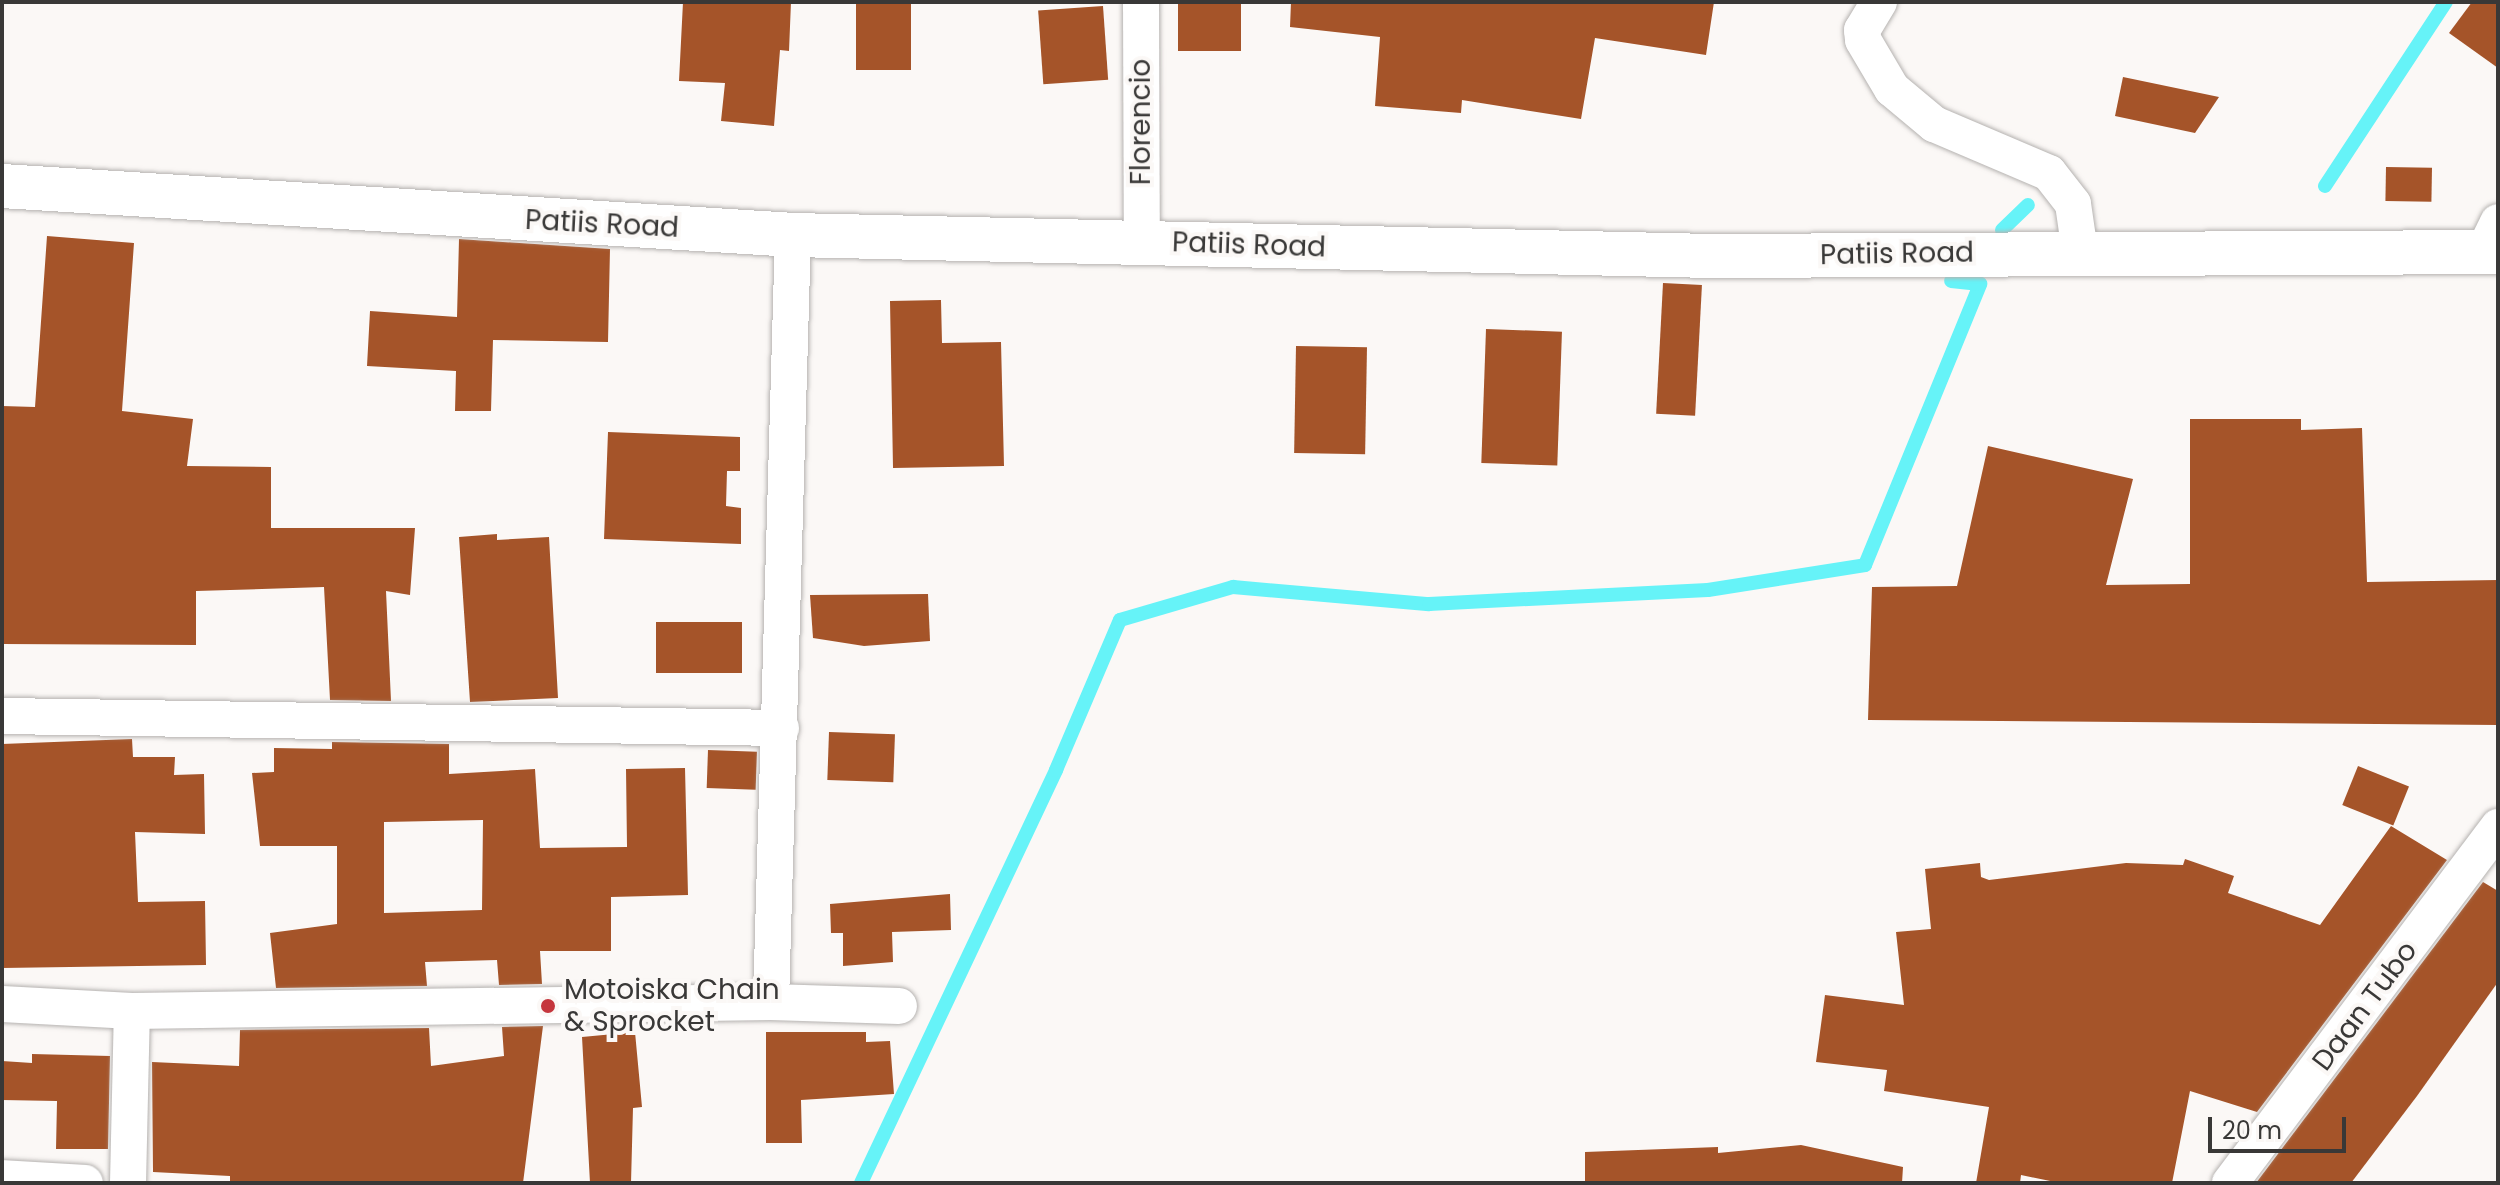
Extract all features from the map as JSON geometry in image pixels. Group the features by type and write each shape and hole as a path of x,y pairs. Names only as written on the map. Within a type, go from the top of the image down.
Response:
{"street":[{"name":"Florencio","path":"1141,2 1142,242"},
{"path":"1879,2 1862,30 1892,89 1934,124 2049,173 2073,204 2080,252"},
{"name":"Patiis Road","path":"2,186 793,235 1713,256 2080,252 2493,242"},
{"path":"771,1002 793,235"},
{"path":"2,716 781,728"},
{"name":"Daan Tubo","path":"2230,1183 2498,827"},
{"path":"2,1004 132,1011 771,1002 899,1006"},
{"path":"128,1183 132,1011"},
{"path":"2,1178 85,1183"}],"building":[{"path":"683,2 791,2 789,51 780,50 774,126 721,121 725,83 679,81"},
{"path":"856,2 911,2 911,70 856,70"},
{"path":"1178,2 1241,2 1241,51 1178,51"},
{"path":"1291,2 1714,2 1706,55 1595,38 1581,119 1462,100 1461,113 1375,106 1380,37 1290,27"},
{"path":"2472,2 2498,2 2498,68 2449,33"},
{"path":"1103,6 1108,80 1043,84 1038,11"},
{"path":"2123,77 2219,97 2195,133 2115,116"},
{"path":"2386,167 2432,168 2431,202 2385,201"},
{"path":"47,236 134,243 122,411 193,419 187,466 271,467 271,528 415,528 410,595 386,591 391,701 330,700 324,587 196,591 196,645 2,644 2,406 35,407"},
{"path":"459,239 610,249 608,342 493,340 491,411 455,411 456,371 367,366 370,311 457,317"},
{"path":"1663,283 1702,285 1695,416 1656,414"},
{"path":"941,300 942,343 1001,342 1004,466 893,468 890,301"},
{"path":"1486,329 1562,332 1557,466 1481,463"},
{"path":"1296,346 1367,347 1365,454 1294,453"},
{"path":"2190,419 2301,419 2301,430 2362,428 2367,582 2498,580 2498,725 1868,720 1872,587 1957,586 1988,446 2133,479 2106,585 2190,584"},
{"path":"608,432 740,437 740,471 727,471 726,506 741,508 741,544 604,539"},
{"path":"497,534 497,540 549,537 558,698 470,702 459,537"},
{"path":"928,594 930,641 864,646 813,638 810,595"},
{"path":"656,622 742,622 742,673 656,673"},
{"path":"829,732 895,734 893,782 827,780"},
{"path":"132,739 133,757 175,757 174,775 204,774 205,834 135,832 138,902 205,901 206,965 2,968 2,744"},
{"path":"332,742 449,744 449,774 535,769 540,848 627,847 626,769 685,768 688,895 611,897 611,951 540,951 542,984 499,985 497,960 425,962 427,986 276,988 270,933 337,924 337,846 260,846 252,773 274,772 274,748 332,749","holes":["483,820 482,910 384,913 384,822"]},
{"path":"708,750 757,752 756,790 707,788"},
{"path":"2358,766 2409,787 2393,826 2342,805"},
{"path":"2391,826 2447,860 2257,1112 2190,1091 2172,1183 2060,1183 2021,1175 2020,1183 1976,1183 1989,1107 1884,1091 1887,1070 1816,1062 1825,995 1904,1005 1896,932 1931,929 1925,869 1980,863 1981,877 1989,880 2126,863 2183,865 2185,859 2234,876 2228,893 2320,925"},
{"path":"2483,882 2498,891 2498,982 2417,1096 2351,1183 2256,1183"},
{"path":"950,894 951,930 892,932 893,962 843,966 843,933 831,933 830,904"},
{"path":"543,1026 523,1183 230,1183 230,1176 153,1172 152,1062 239,1066 240,1030 429,1028 431,1066 504,1056 502,1027"},
{"path":"635,1032 642,1107 633,1108 631,1183 590,1183 582,1037"},
{"path":"766,1032 866,1032 866,1042 890,1041 894,1094 801,1100 802,1143 766,1143"},
{"path":"32,1054 110,1056 108,1149 56,1149 57,1101 2,1100 2,1061 32,1063"},
{"path":"1801,1145 1903,1167 1902,1183 1585,1183 1585,1152 1718,1147 1718,1153"}],"waterway":[{"path":"2325,186 2446,2"},
{"path":"2002,230 2028,205"},
{"path":"861,1183 1056,770 1120,620 1233,587 1429,604 1708,590 1865,565 1980,284 1951,281"}],"place":[{"name":"Motoiska Chain & Sprocket","path":"548,1006"}]}
